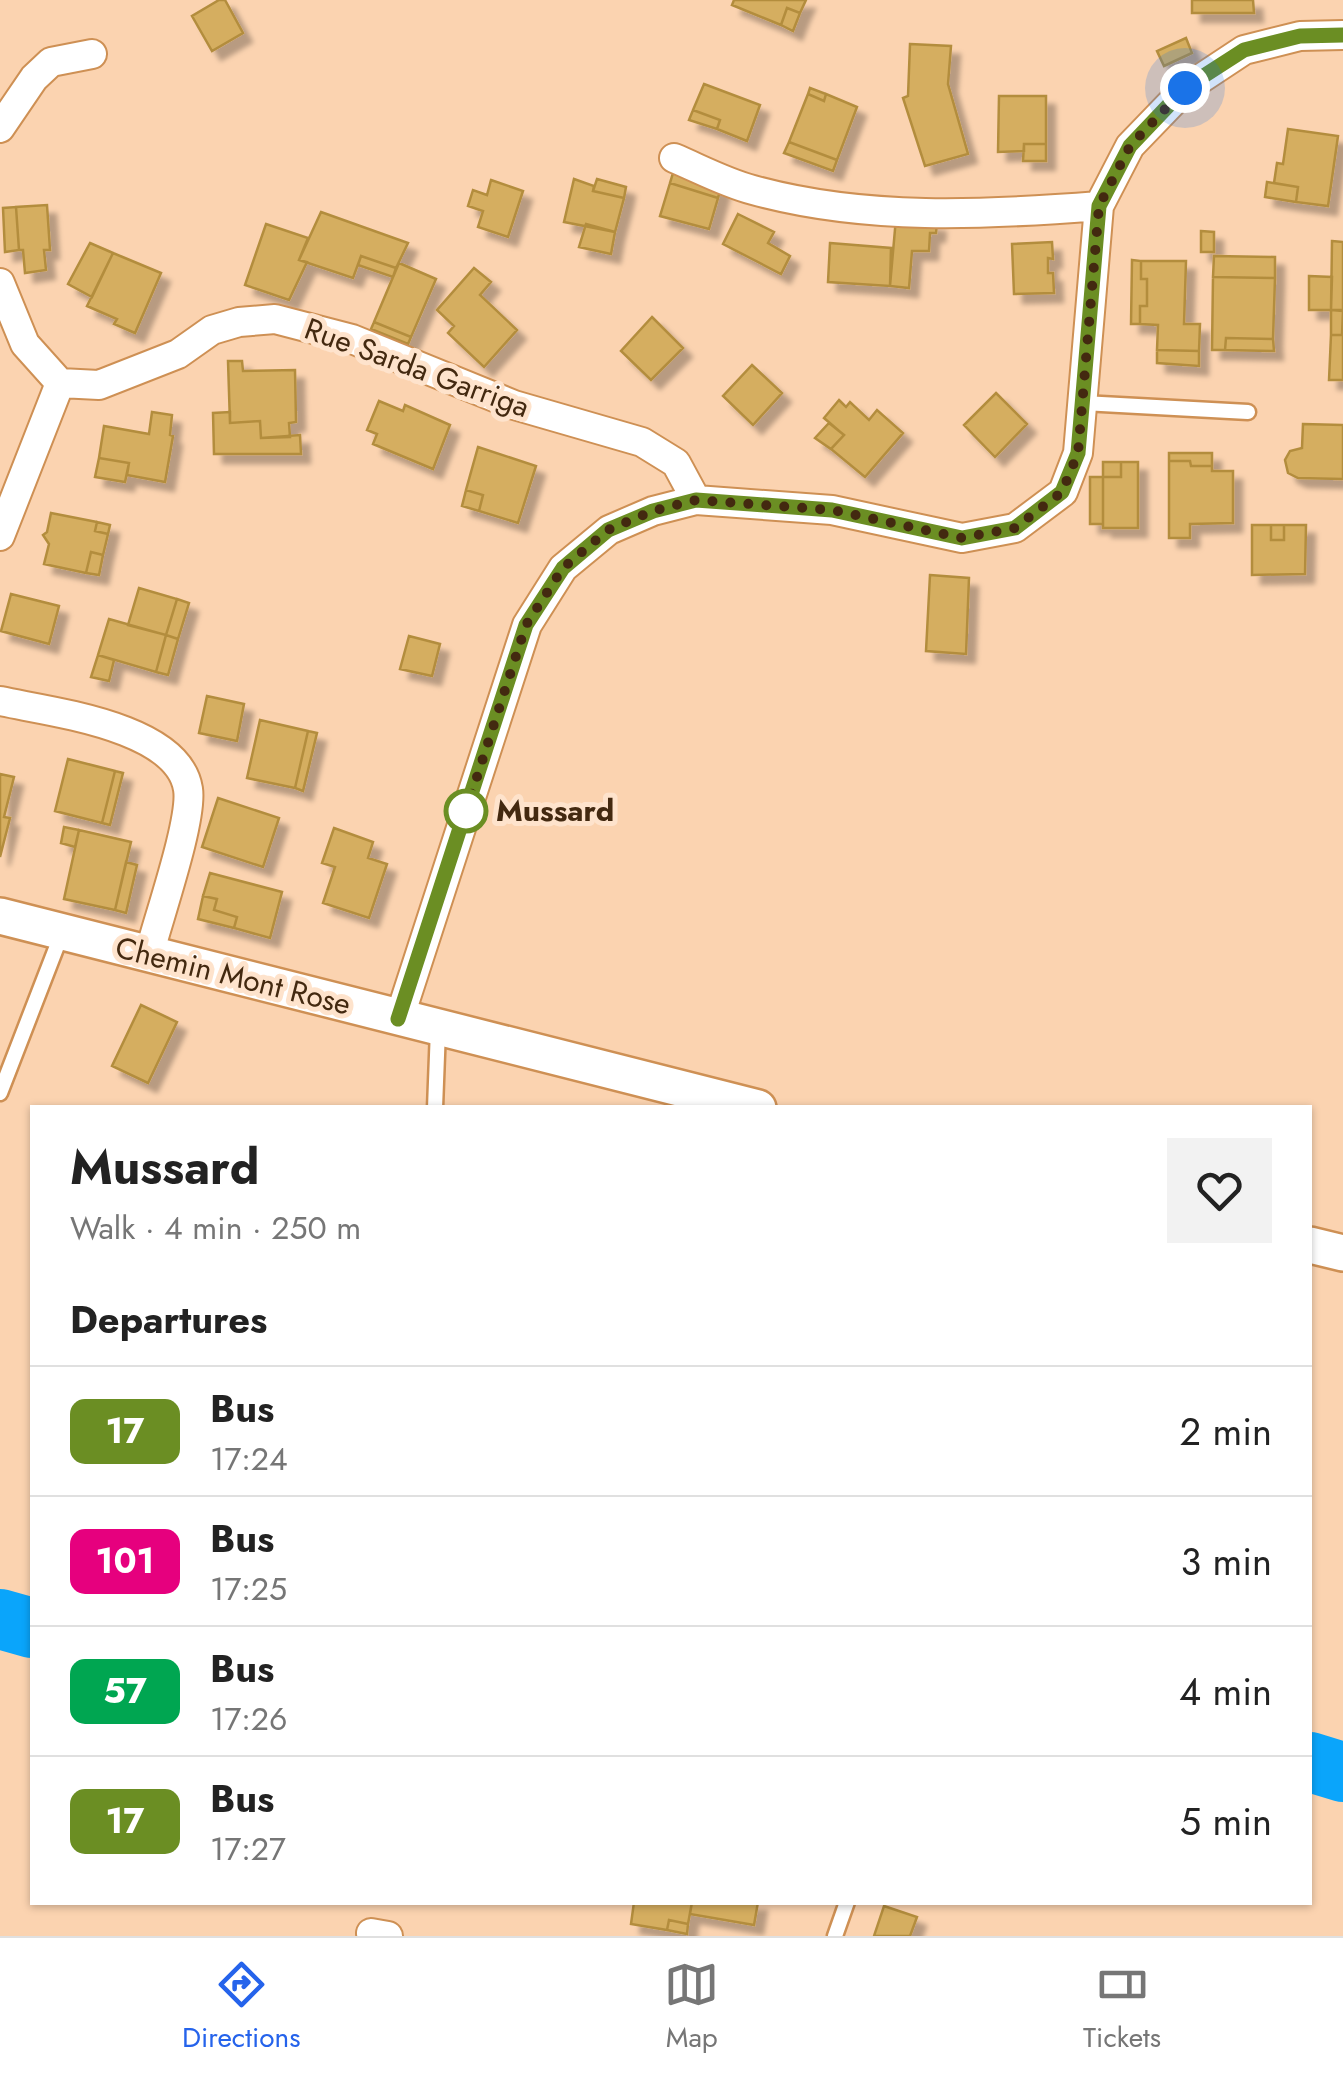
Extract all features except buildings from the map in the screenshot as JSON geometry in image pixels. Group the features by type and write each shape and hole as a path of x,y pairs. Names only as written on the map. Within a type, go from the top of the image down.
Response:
{"street":[{"path":"398,1019 526,625 563,568 608,530 653,511 696,500 832,510 962,538 1015,528 1062,492 1078,453 1099,206 1130,146 1185,88 1244,50 1300,36 1343,35"},
{"path":"0,128 34,78 50,62 92,54"},
{"path":"674,158 751,190 864,210 993,214 1099,206"},
{"path":"0,283 25,344 60,383 0,536"},
{"name":"Rue Sarda Garriga","path":"60,383 99,385 178,354 212,330 240,322 275,319 352,339 514,405 642,442 676,464 696,500"},
{"path":"0,701 114,728 153,742 174,761 188,786 187,814 149,955"},
{"name":"Chemin Mont Rose","path":"0,916 746,1105"},
{"path":"1312,1245 1343,1253"}],"lane":[{"path":"1084,403 1248,412"},
{"path":"0,1092 63,932"},
{"path":"435,1105 438,1028"},
{"path":"835,1936 846,1905"}],"waterway":[{"path":"0,1619 30,1627"},
{"path":"1312,1763 1343,1772"}],"bus line":[{"name":"17","path":"398,1019 526,625 563,568 608,530 653,511 696,500 832,510 962,538 1015,528 1062,492 1078,453 1099,206 1130,146 1185,88 1244,50 1300,36 1343,35"}],"place":[{"name":"Mussard","path":"466,811"}],"route":[{"path":"466,811 526,625 563,568 608,530 653,511 696,500 832,510 962,538 1015,528 1062,492 1078,453 1099,206 1130,146 1185,88"}]}
